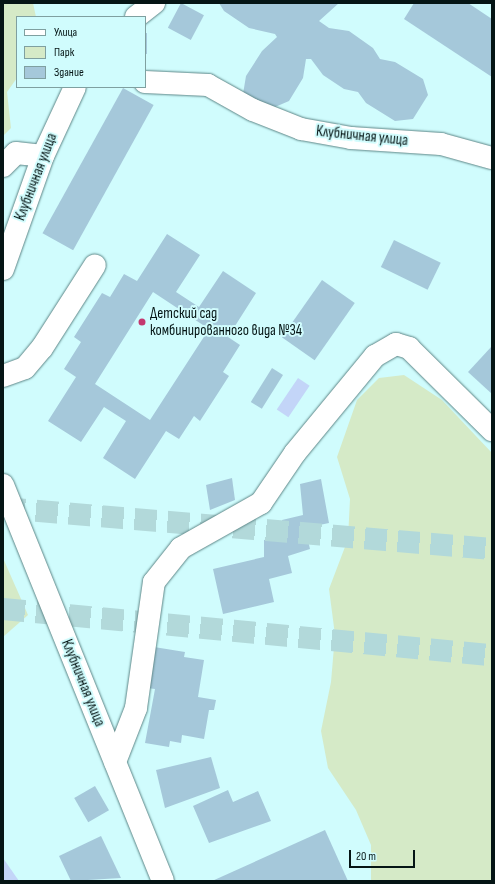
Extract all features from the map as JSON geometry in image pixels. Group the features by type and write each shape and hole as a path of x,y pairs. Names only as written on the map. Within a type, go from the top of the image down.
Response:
{"street":[{"path":"137,16 154,3"},
{"name":"Клубничная улица","path":"146,82 208,85 253,110 301,129 351,138 441,144 492,158"},
{"name":"Клубничная улица","path":"3,269 43,156 75,88"},
{"path":"3,166 16,153 43,156"},
{"path":"3,376 24,368 42,348 96,265"},
{"path":"115,762 136,708 154,582 181,548 261,503 295,453 375,356 396,344 409,348 492,430"},
{"name":"Клубничная улица","path":"3,485 163,881"}],"green space":[{"path":"3,3 33,3 36,16 16,16 16,79 7,92 11,128 3,136"},
{"path":"404,375 442,400 492,453 492,881 371,881 371,845 356,810 328,768 321,731 331,682 335,635 329,589 348,539 350,499 337,457 357,400 379,378"},
{"path":"3,558 28,615 3,637"}],"water":[{"path":"298,378 310,386 288,417 277,410"},
{"path":"3,858 19,881 3,881"}],"building":[{"path":"181,3 204,15 191,40 168,28"},
{"path":"219,3 339,3 319,21 329,28 349,31 373,48 380,59 395,62 423,79 428,95 413,119 395,121 366,103 358,92 344,89 323,75 311,59 306,59 303,78 289,101 268,110 243,94 246,76 262,51 277,37 275,34 249,28 224,11"},
{"path":"414,3 468,3 492,19 492,77 404,19"},
{"path":"146,33 147,54 146,54"},
{"path":"123,88 154,105 73,250 43,233"},
{"path":"167,234 200,255 176,292 199,307 223,271 256,293 228,337 240,345 223,372 229,376 200,421 194,416 179,439 166,431 135,479 103,458 126,421 104,407 81,442 48,421 76,377 64,369 81,342 74,337 102,293 110,297 124,274 137,281","holes":["153,292 209,329 150,420 95,384"]},
{"path":"394,240 441,263 428,290 381,267"},
{"path":"322,280 355,303 315,360 282,337"},
{"path":"492,346 492,394 468,372"},
{"path":"272,368 283,375 262,409 251,402"},
{"path":"232,478 235,500 210,510 206,485"},
{"path":"321,479 329,523 305,528 310,549 288,556 292,573 269,579 274,602 223,614 213,569 264,557 264,540 284,536 282,520 303,515 300,484"},
{"path":"154,647 185,652 184,657 204,660 198,697 216,700 214,710 209,710 204,739 182,735 181,743 170,741 169,747 145,743 155,689 147,688"},
{"path":"211,757 220,788 165,808 156,770"},
{"path":"95,786 109,810 88,822 74,798"},
{"path":"228,790 233,802 258,791 271,821 209,843 193,806"},
{"path":"325,830 348,881 212,881"},
{"path":"101,836 121,878 71,881 59,856"}],"tunnel":[{"path":"3,508 492,549"},
{"path":"3,609 492,655"}],"place":[{"name":"Детский сад комбинированного вида №34","path":"142,322"}]}
